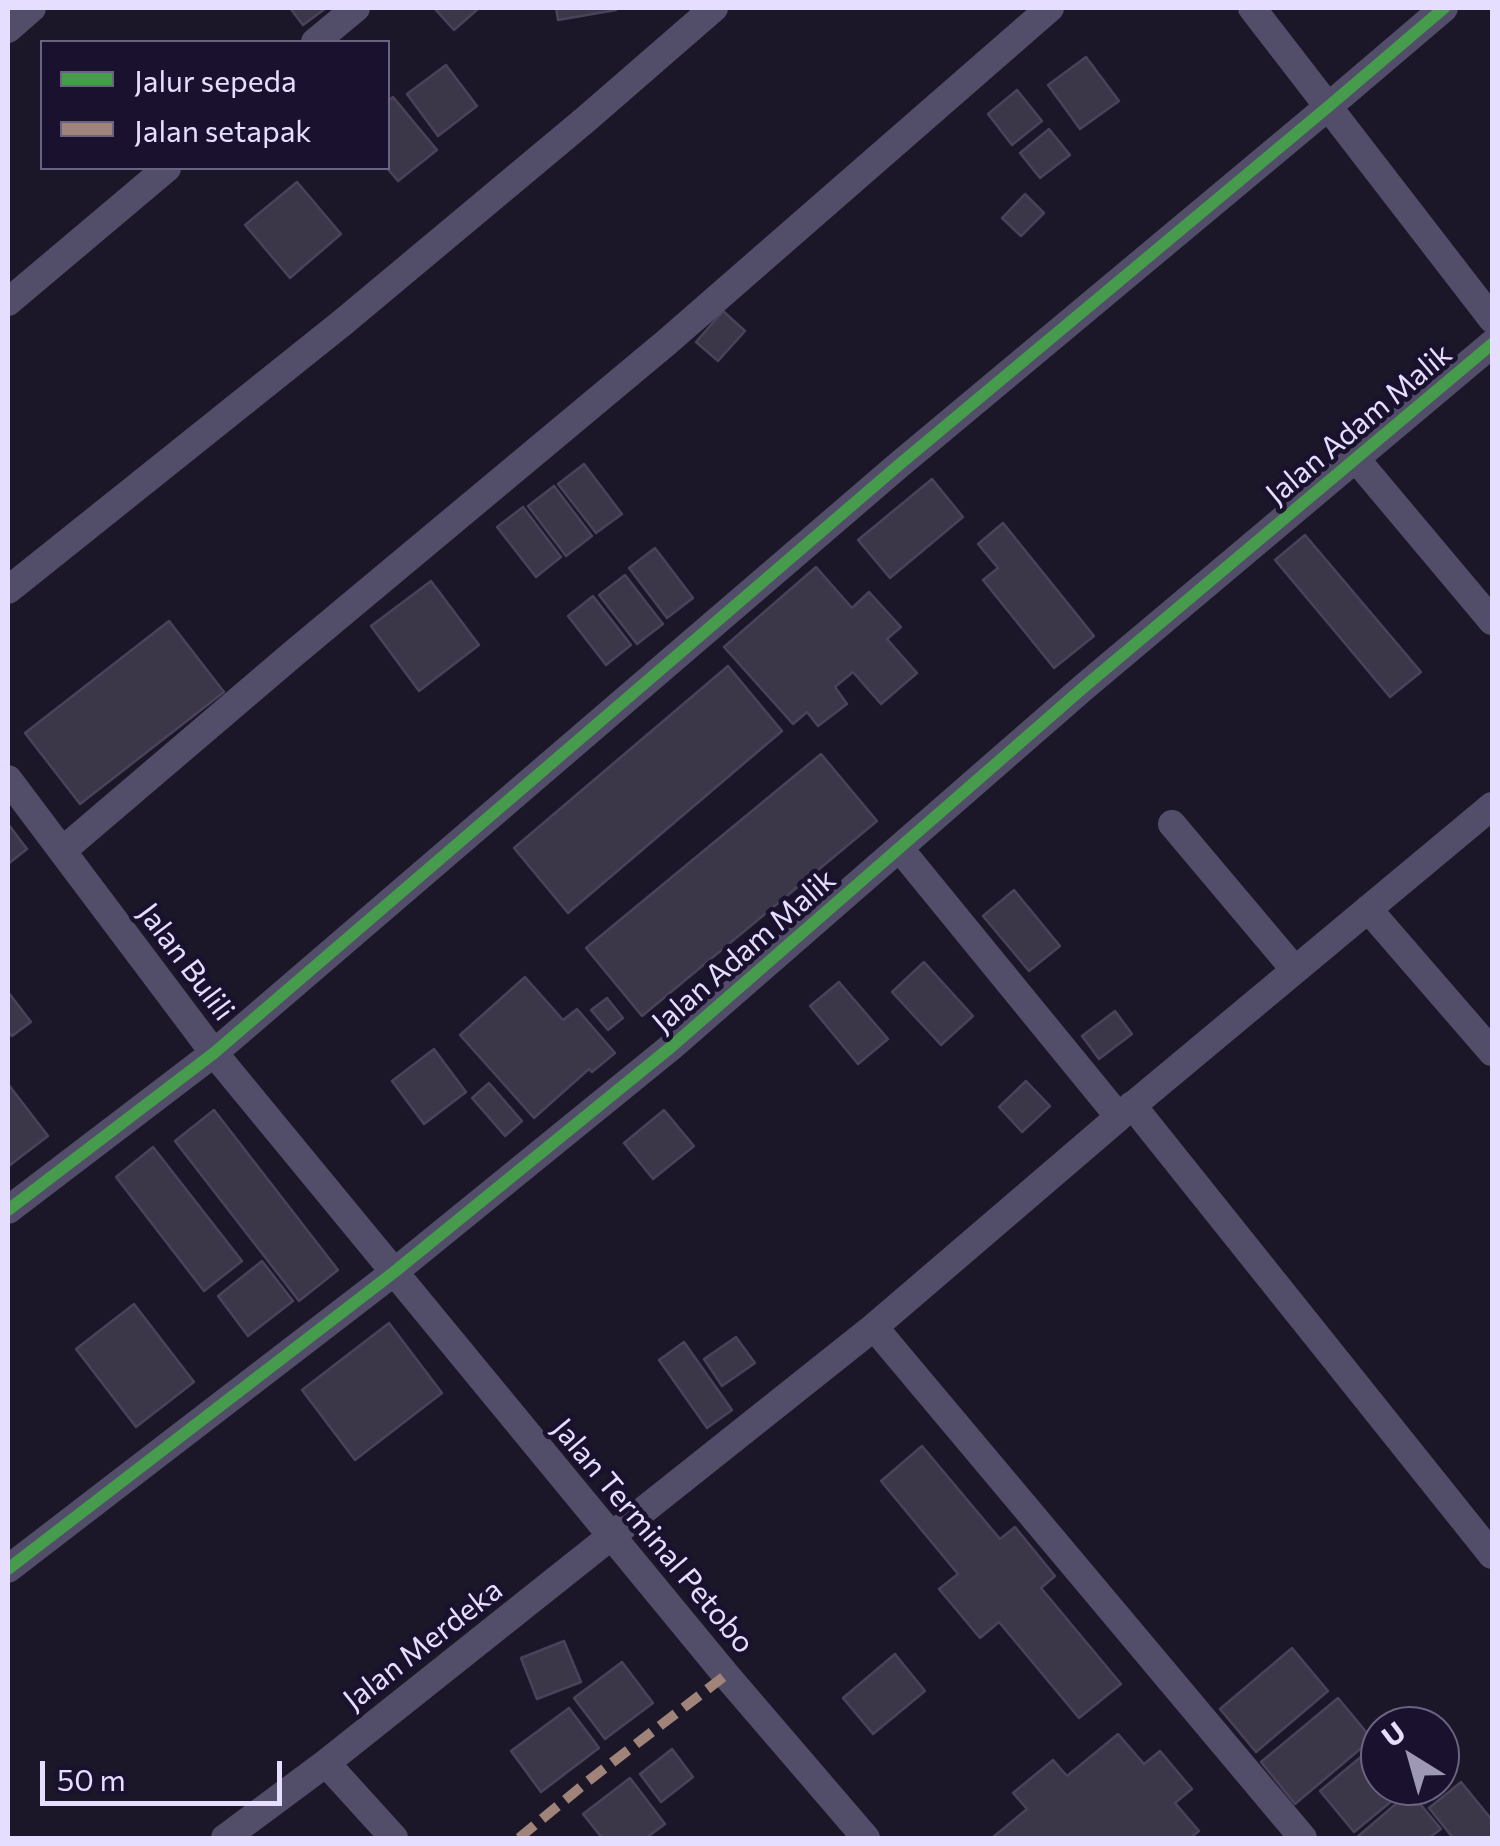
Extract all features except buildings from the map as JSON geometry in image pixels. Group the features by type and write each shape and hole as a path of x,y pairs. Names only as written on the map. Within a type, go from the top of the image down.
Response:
{"street":[{"path":"8,29 32,8"},
{"path":"317,40 356,8"},
{"path":"8,590 342,323 714,8"},
{"path":"62,852 666,342 1050,8"},
{"path":"1252,8 1492,319"},
{"path":"8,1210 214,1053 900,464 1444,8"},
{"path":"8,302 165,170"},
{"name":"Jalan Adam Malik","path":"8,1570 393,1273 672,1047 1084,687 1492,344"},
{"path":"1356,459 1492,620"},
{"name":"Jalan Bulili","path":"8,780 214,1053 393,1273"},
{"name":"Jalan Merdeka","path":"225,1838 326,1763 874,1327 1492,806"},
{"path":"1172,824 1295,970"},
{"path":"900,849 1126,1111 1492,1555"},
{"path":"1368,909 1492,1052"},
{"name":"Jalan Terminal Petobo","path":"393,1273 866,1838"},
{"path":"874,1327 1304,1838"},
{"path":"326,1763 394,1838"}],"marked path":[{"path":"519,1838 726,1675"}],"cycle path":[{"path":"8,1210 214,1053 900,464 1444,8"},
{"path":"8,1569 393,1273 671,1047 1084,687 1492,344"}]}
